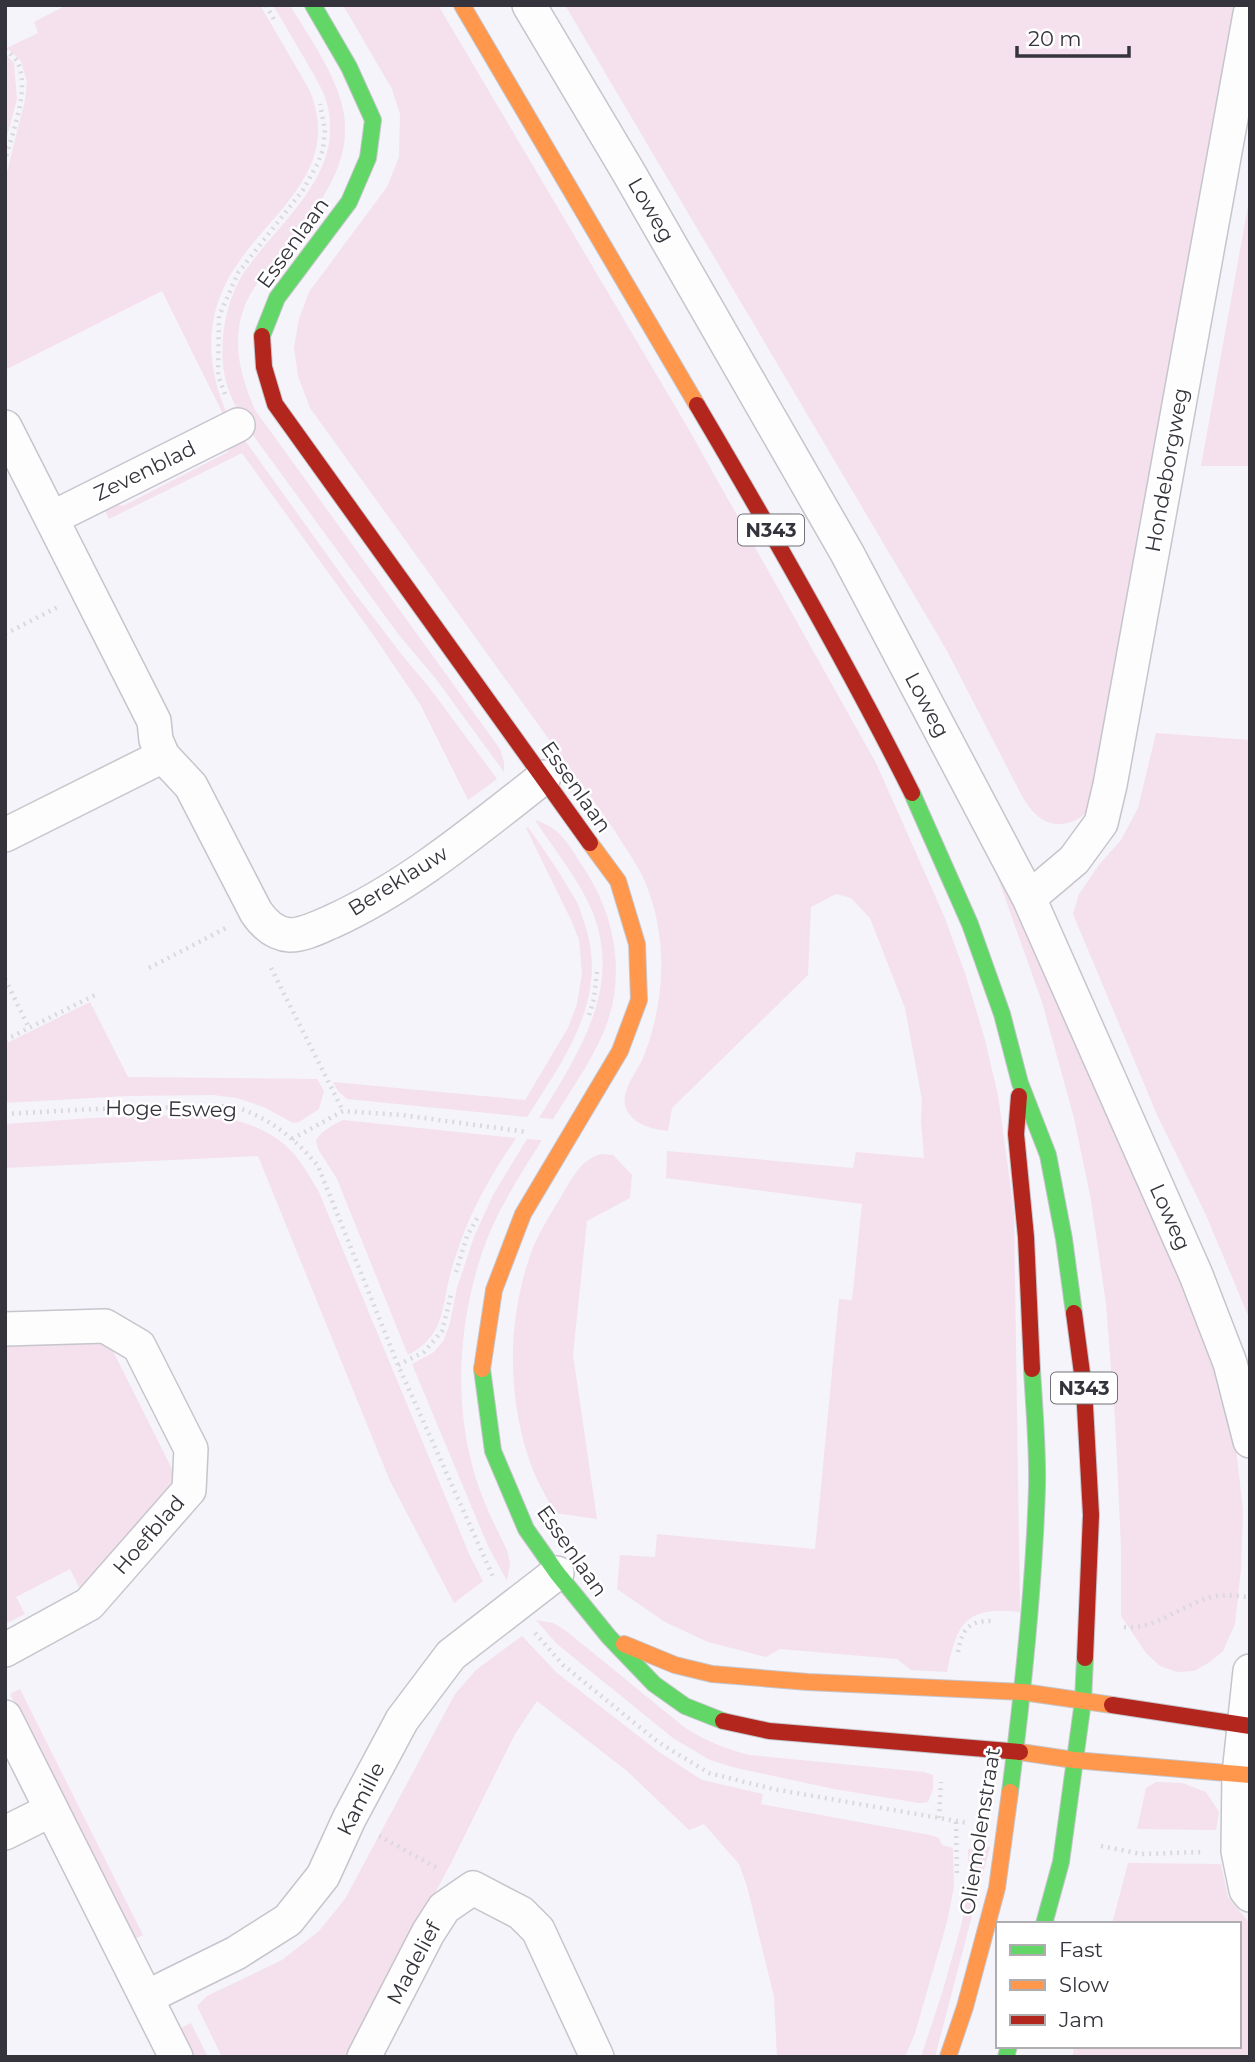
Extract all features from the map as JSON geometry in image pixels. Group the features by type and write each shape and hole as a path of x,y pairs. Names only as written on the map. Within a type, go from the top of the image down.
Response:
{"main road":[{"name":"Essenlaan","path":"313,5 349,67 373,120 368,158 349,202 277,298 262,335 264,368 275,404 618,881 637,944 639,1000 620,1051 523,1213 494,1290 482,1365 493,1451 526,1529 557,1573 609,1637 654,1684 685,1706 723,1721 769,1731 1015,1751 1074,1760 1244,1775"},
{"name":"N343","path":"462,5 768,525 882,733 921,811 970,924 1002,1014 1020,1083 1048,1155 1064,1239 1084,1388 1091,1515 1083,1701 1061,1862 1045,1922"},
{"name":"N343","path":"1020,1083 1016,1135 1026,1237 1037,1484 1023,1692"},
{"name":"Essenlaan","path":"609,1637 675,1665 712,1674 808,1682 1023,1692 1247,1726"},
{"name":"Oliemolenstraat","path":"948,2057 965,2007 997,1888 1023,1692"}],"street":[{"name":"Loweg","path":"530,5 847,553 1029,898 1196,1275 1230,1363 1250,1441"},
{"name":"Hondeborgweg","path":"1029,898 1074,860 1101,823 1250,13"},
{"name":"Zevenblad","path":"52,518 238,425"},
{"path":"5,427 154,721 156,740 163,756 191,786 266,922"},
{"path":"5,835 163,756"},
{"name":"Bereklauw","path":"266,922 291,935 311,931 364,907 413,877 544,777"},
{"name":"Hoefblad","path":"5,1329 105,1326 139,1346 191,1449 189,1490 89,1604 5,1650"},
{"name":"Kamille","path":"147,1997 236,1953 288,1920 323,1876 349,1819 402,1720 451,1655 557,1573"},
{"path":"1250,1671 1238,1850 1246,1890 1250,1895"},
{"path":"5,1717 176,2057"},
{"path":"5,1833 51,1810"},
{"path":"473,1888 521,1913 537,1930 597,2057"},
{"name":"Madelief","path":"364,2057 428,1933 444,1908 473,1888"}],"path":[{"path":"266,5 280,29"},
{"path":"5,49 16,59 23,77 21,99 5,161"},
{"path":"238,425 218,376 219,316 238,273 303,190 318,163 325,130 318,99"},
{"path":"5,634 89,591"},
{"path":"149,968 266,922 271,970 343,1111"},
{"path":"5,979 29,1028"},
{"path":"5,1040 95,995"},
{"name":"Hoge Esweg","path":"5,1114 231,1106 259,1115 292,1139"},
{"path":"511,1607 496,1583 398,1365 318,1166 292,1139 343,1111 402,1115 570,1136"},
{"path":"349,1819 473,1888"},
{"path":"1064,1838 1141,1854 1238,1850"}],"shaded area":[{"path":"67,5 260,5 309,89 318,120 316,148 307,173 293,196 238,262 218,303 211,336 211,352 217,384 228,416 225,418 162,291 5,370 5,180 27,82 21,61 7,48 38,33 34,22"},
{"path":"273,5 290,5 322,58 340,100 345,136 341,157 324,195 249,296 238,334 242,373 255,410 500,749 504,772 436,679 399,635 250,431 228,388 222,347 232,296 243,274 290,216 318,175 327,153 330,130 323,92"},
{"path":"343,5 438,5 688,428 876,763 944,916 966,976 998,1095 1014,1212 1020,1612 987,1612 967,1621 955,1641 947,1672 911,1670 897,1659 780,1649 766,1657 708,1642 665,1622 617,1589 620,1555 655,1557 657,1534 815,1549 839,1299 852,1300 862,1204 666,1178 667,1151 853,1168 856,1152 924,1158 922,1100 905,1008 870,918 851,898 836,894 811,907 808,975 672,1108 668,1131 655,1129 631,1117 625,1105 626,1092 651,1036 661,974 659,933 646,884 615,831 310,408 298,376 294,347 299,319 309,292 387,187 399,157 400,114 392,89"},
{"path":"565,5 1243,5 1097,792 1088,810 1078,819 1060,824 1047,822 1036,815 1023,798 946,649"},
{"path":"5,54 14,63 17,99 5,144"},
{"path":"1250,195 1250,466 1201,466"},
{"path":"241,435 353,591 497,779 468,800 420,704 242,453 109,519 102,505 107,502 123,506 228,452 235,438"},
{"path":"1156,733 1250,740 1250,1320 1206,1215 1158,1117 1073,914 1079,894 1121,840 1138,808"},
{"path":"535,820 544,823 564,838 594,885 610,925 616,967 615,989 604,1031 587,1065 553,1119 539,1118 571,1065 595,1012 601,984 602,955 597,926 585,896"},
{"path":"528,827 579,906 590,947 592,973 588,999 570,1047 527,1117 347,1099 333,1082 525,1100 568,1028 577,1004 582,974 579,940 526,828"},
{"path":"982,833 1202,1320 1234,1431 1243,1510 1241,1569 1235,1624 1223,1651 1194,1671 1177,1672 1160,1666 1146,1653 1121,1616 1121,1546 1115,1419 1106,1304 1091,1200 1074,1118 1042,1002"},
{"path":"90,1002 128,1077 317,1079 324,1091 319,1109 293,1123 264,1107 237,1098 213,1095 127,1096 5,1103 5,1044"},
{"path":"208,1114 243,1122 275,1137 297,1157 318,1190 470,1556 483,1581 454,1603 390,1481 258,1156 5,1168 5,1124"},
{"path":"343,1120 516,1138 489,1181 466,1227 439,1323 428,1340 408,1355 337,1179 318,1149 318,1137"},
{"path":"527,1139 542,1140 505,1201 487,1239 470,1296 462,1356 461,1387 468,1447 482,1495 507,1550 510,1563 507,1581 488,1546 412,1364 434,1352 444,1340 474,1237 493,1195"},
{"path":"601,1154 613,1155 632,1175 630,1198 587,1221 573,1355 597,1519 555,1513 535,1475 526,1449 519,1422 513,1366 522,1282 539,1234 576,1172 587,1161"},
{"path":"106,1337 178,1481 82,1593 70,1569 16,1597 25,1614 7,1623 5,1340"},
{"path":"536,1620 553,1623 565,1630 684,1727 708,1740 750,1755 924,1772 933,1775 933,1789 928,1802 919,1803 834,1789 732,1767 708,1759 673,1738 557,1644"},
{"path":"522,1636 557,1673 659,1752 702,1780 763,1794 761,1804 930,1835 939,1838 942,1845 953,1848 954,1887 947,1922 915,2033 905,2057 777,2057 774,1997 747,1886 739,1864 704,1824 689,1830 627,1771 537,1701 515,1734 451,1863 347,2057 222,2057 197,2006 207,1996 282,1960 319,1931 345,1899 455,1694 476,1670"},
{"path":"20,1689 143,1935 133,1940 10,1694"},
{"path":"1156,1782 1182,1783 1206,1792 1219,1812 1216,1830 1137,1829 1146,1788"},
{"path":"977,1845 990,1847 935,2057 921,2057 961,1926 969,1887 968,1849 976,1849"},
{"path":"1128,1863 1221,1864 1228,1897 1250,1924 1250,2057 1072,2057 1074,2048 1241,2048 1241,1922 1113,1922"},
{"path":"191,2023 208,2057 193,2057 181,2028"}],"traffic: fast":[{"path":"262,336 277,298 349,202 368,158 373,120 349,67 313,5"},
{"path":"912,793 970,924 1002,1014 1020,1083 1048,1155 1064,1239 1074,1313"},
{"path":"482,1369 493,1451 526,1529 557,1573 609,1637 654,1684 685,1706 723,1721"},
{"path":"1010,1792 1027,1640 1036,1525 1037,1458 1032,1369"},
{"path":"1045,1922 1061,1862 1083,1701 1085,1658"},
{"path":"1006,2057 1008,2048"}],"traffic: slow":[{"path":"462,5 697,405"},
{"path":"482,1369 494,1290 523,1214 620,1051 639,1000 637,944 618,881 590,843"},
{"path":"624,1644 675,1665 712,1674 808,1682 1023,1692 1112,1705"},
{"path":"1020,1752 1074,1760 1250,1775"},
{"path":"948,2057 965,2007 997,1888 1010,1792"}],"traffic: jam":[{"path":"262,336 264,367 275,404 590,843"},
{"path":"697,405 808,597 912,793"},
{"path":"1019,1096 1016,1134 1026,1237 1032,1369"},
{"path":"1074,1313 1084,1388 1091,1515 1085,1658"},
{"path":"1112,1705 1250,1726"},
{"path":"723,1721 769,1731 1020,1752"}]}
